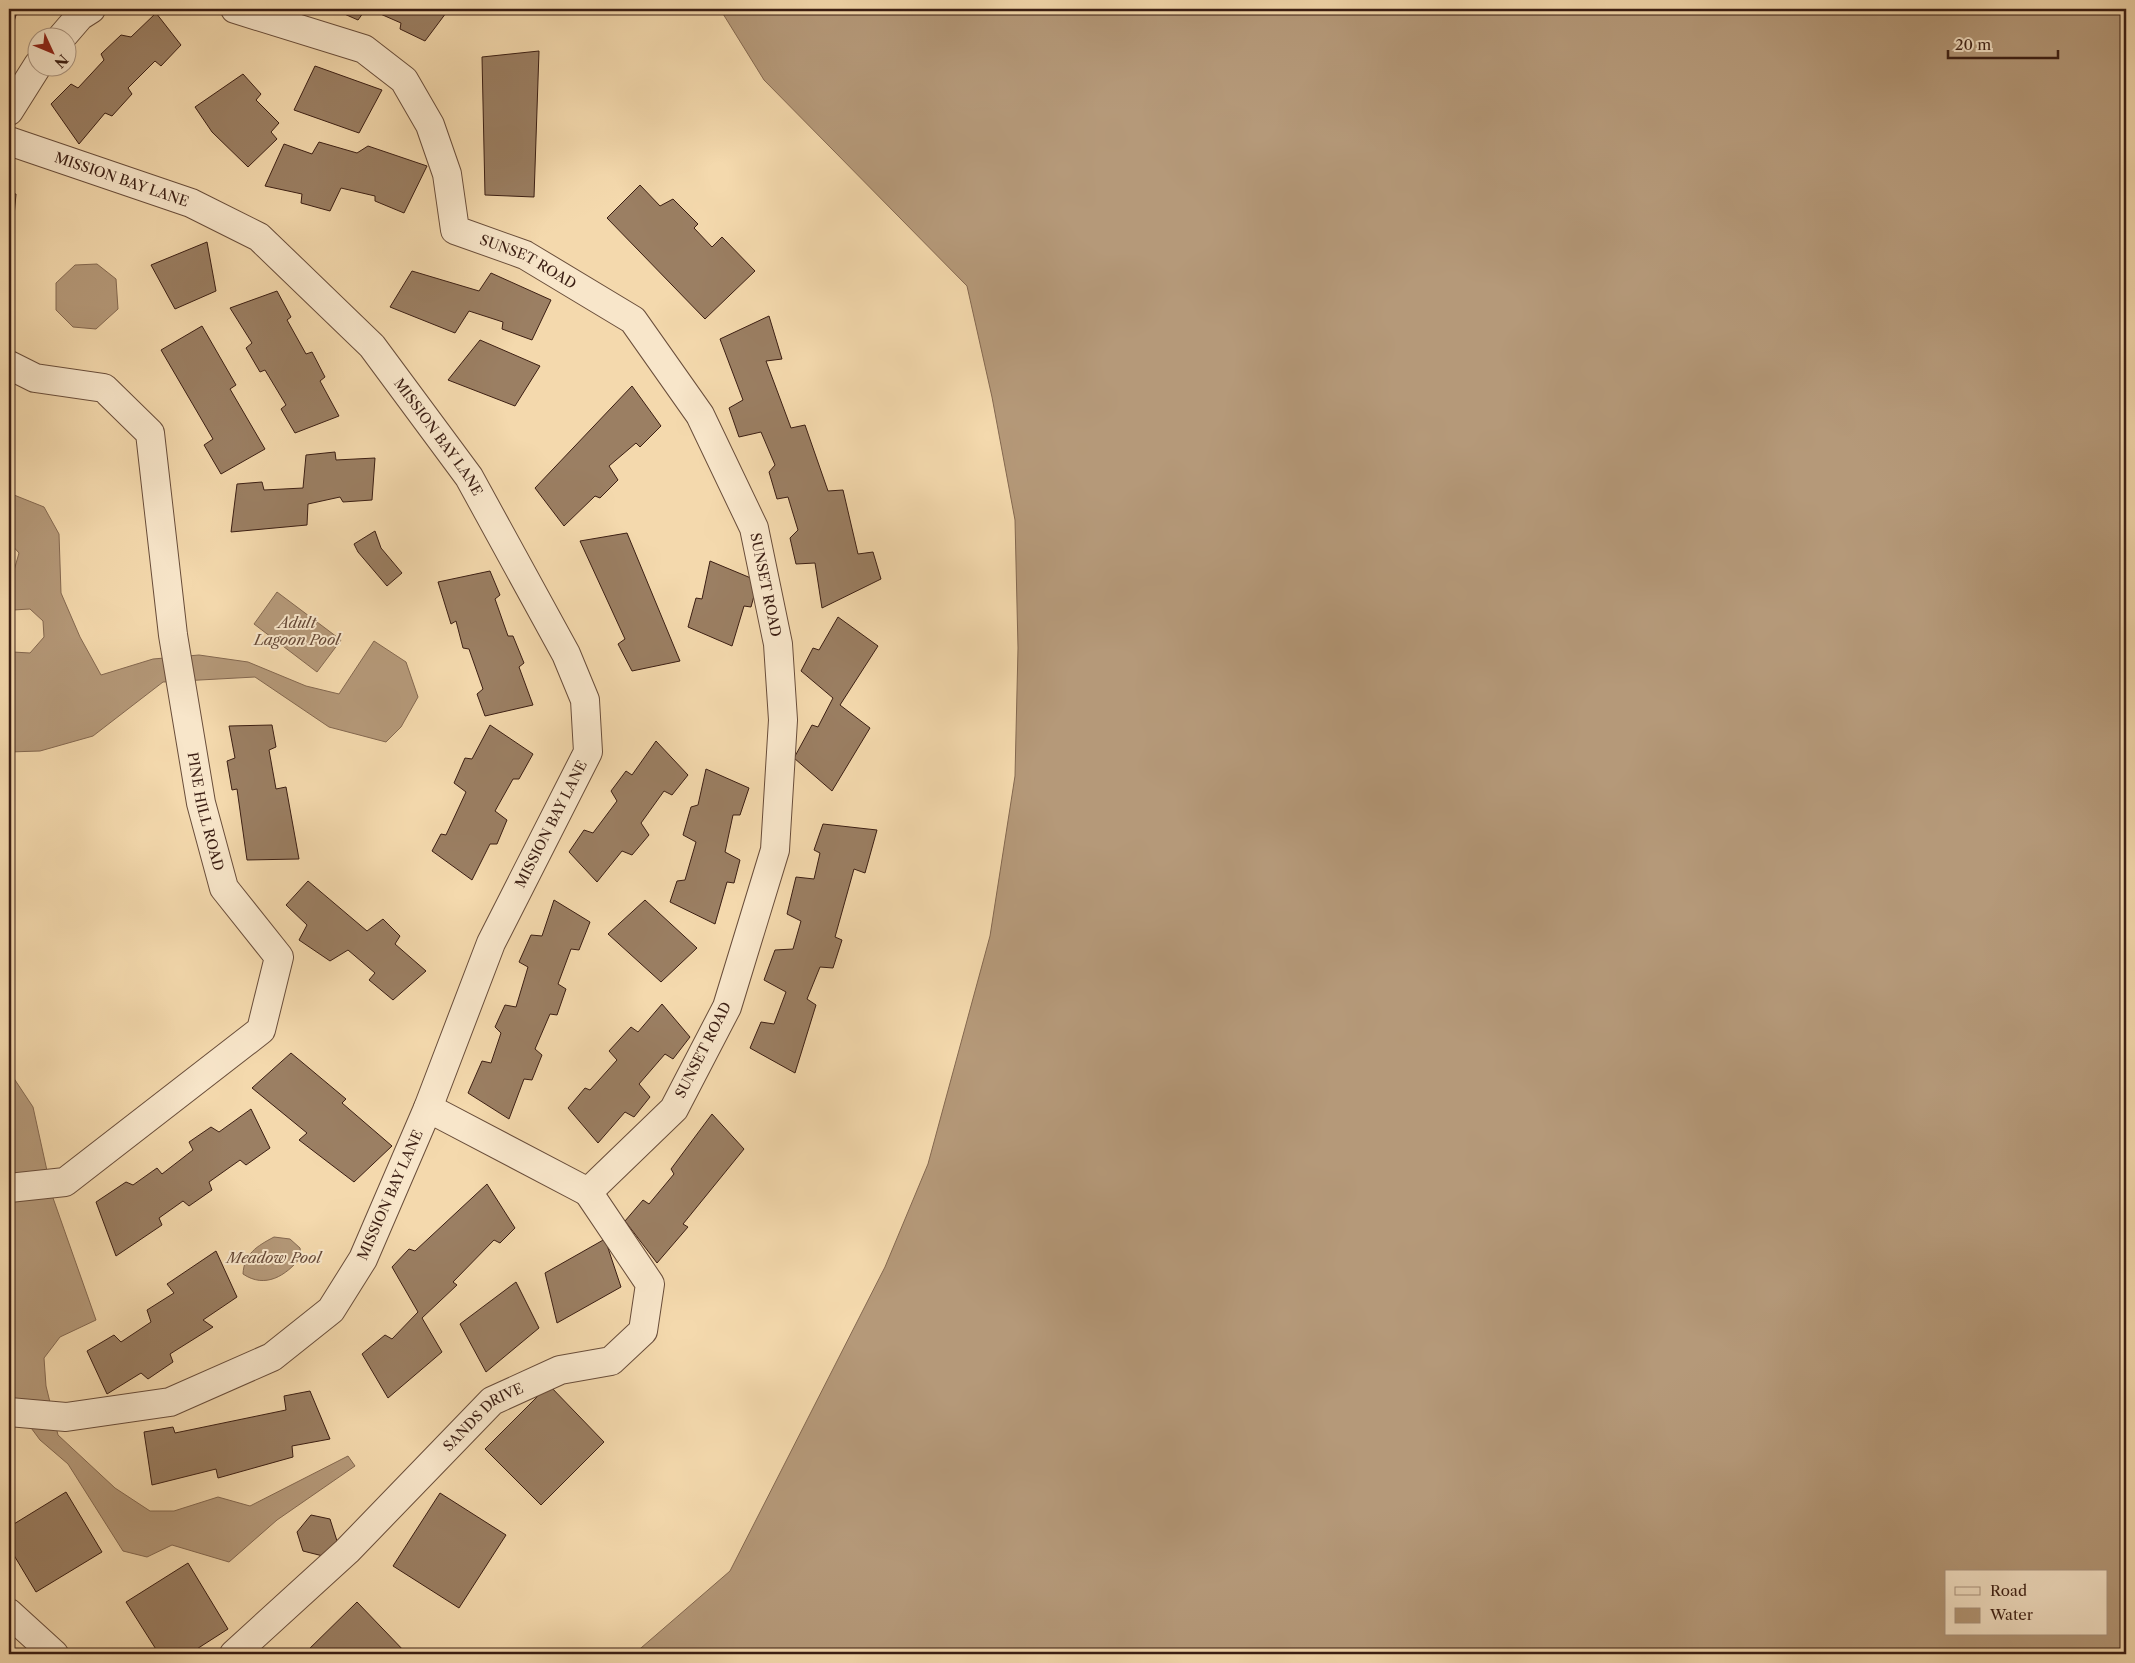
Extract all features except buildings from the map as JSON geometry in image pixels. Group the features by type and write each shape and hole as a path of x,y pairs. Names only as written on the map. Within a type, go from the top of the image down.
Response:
{"street":[{"path":"70,28 80,16 91,9"},
{"name":"SUNSET ROAD","path":"235,9 364,49 404,80 430,125 444,166 455,230 525,255 633,320 700,416 754,528 778,644 783,720 775,850 727,1007 674,1109 588,1192"},
{"path":"9,111 30,78"},
{"name":"MISSION BAY LANE","path":"9,141 191,203 259,237 372,346 469,477 566,654 585,700 588,752 491,943 428,1108 363,1259 330,1310 272,1358 170,1402 66,1417 9,1412"},
{"name":"PINE HILL ROAD","path":"9,365 35,378 104,388 150,433 173,636 201,803 224,888 279,957 261,1030 65,1182 9,1188"},
{"path":"428,1108 588,1192"},
{"name":"SANDS DRIVE","path":"234,1654 347,1551 492,1401 560,1370 612,1361 642,1331 650,1284 588,1192"},
{"path":"9,1613 54,1654"}],"water":[{"path":"720,9 2126,9 2126,1654 634,1654 730,1571 885,1267 928,1164 990,936 1015,776 1018,648 1015,520 992,397 967,286 764,80"},
{"path":"97,264 116,279 118,309 96,329 73,327 56,310 56,283 75,265"},
{"path":"9,493 44,507 59,534 61,593 80,637 101,675 153,659 199,655 248,662 306,686 339,694 374,641 406,662 418,697 401,727 386,742 329,727 255,677 163,682 93,736 40,751 9,752 9,648 13,652 30,653 44,637 43,621 30,609 13,610 9,615 9,588 19,553 9,542"},
{"name":"Adult Lagoon Pool","path":"277,592 341,640 317,672 254,624"},
{"path":"9,1071 33,1107 53,1198 96,1320 60,1337 44,1358 46,1386 58,1435 115,1488 150,1511 174,1511 218,1497 250,1506 348,1456 355,1466 277,1520 229,1562 172,1545 147,1557 123,1551 68,1464 40,1440 9,1398"},
{"name":"Meadow Pool","path":"274,1237 290,1239 300,1248 301,1257 289,1270 275,1278 259,1280 243,1274 246,1261 252,1251"}]}
